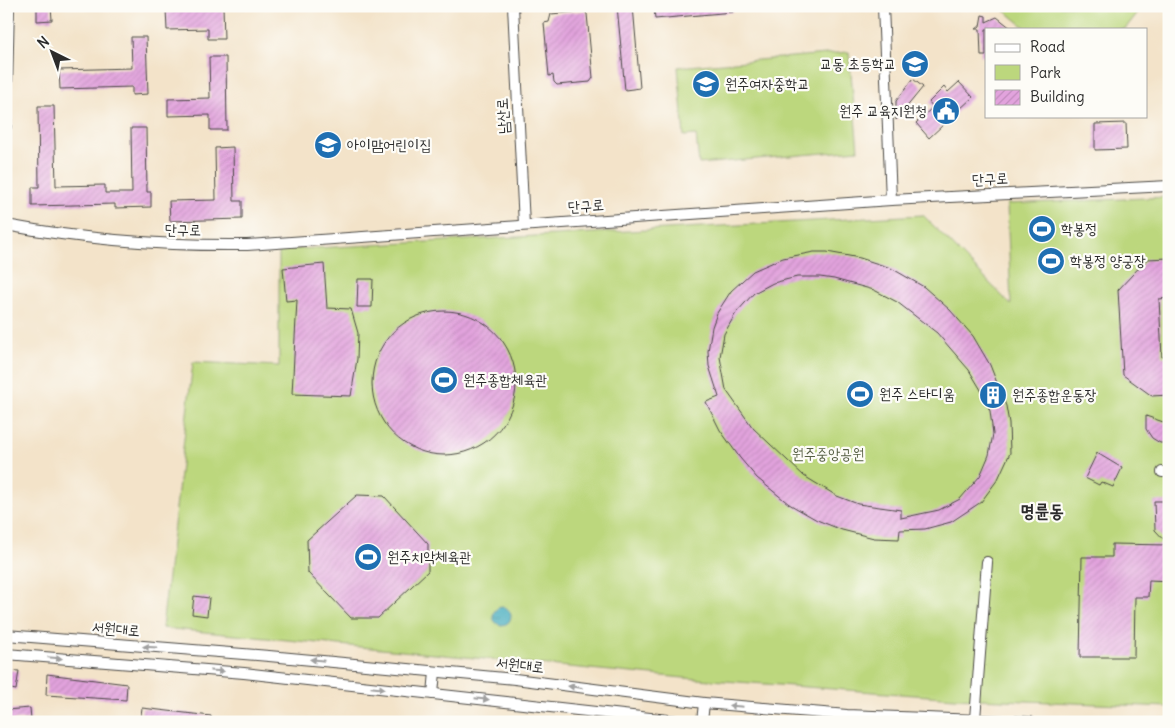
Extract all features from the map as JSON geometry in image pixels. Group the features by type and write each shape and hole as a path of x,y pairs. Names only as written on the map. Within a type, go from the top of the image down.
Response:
{"street":[{"path":"6,126 9,6"},
{"name":"남산로","path":"513,6 524,225"},
{"path":"883,6 891,200"},
{"name":"단구로","path":"6,225 160,245 190,246 338,240 524,225 891,200 1169,186"},
{"path":"976,719 987,562"},
{"name":"서원대로","path":"6,635 269,656 435,672 847,718 976,719 1030,722"},
{"path":"6,654 244,673 686,722"},
{"path":"433,694 435,672"},
{"path":"702,722 704,703"}],"green space":[{"path":"999,6 1143,6 1126,28 1026,28"},
{"path":"849,52 858,150 699,164 696,135 684,136 678,67"},
{"name":"원주중앙공원","path":"1169,197 1169,707 955,698 684,678 162,628 193,362 279,366 279,250 923,215 1011,305 1007,204"}],"water":[{"path":"498,607 506,607 511,612 509,623 498,625 493,620 493,612"}],"building":[{"path":"37,6 51,6 52,20 37,21"},
{"path":"207,6 223,6 224,39 208,39 208,29 167,30 166,9 207,8"},
{"path":"617,6 633,6 640,88 625,90"},
{"path":"654,6 732,6 733,12 655,19"},
{"path":"584,11 587,14 593,78 590,82 557,85 554,82 553,75 549,76 544,23 549,22 551,14"},
{"path":"982,15 986,16 986,22 997,17 1011,28 985,28 985,56 981,56 980,29 976,29 980,26"},
{"path":"131,37 146,37 148,94 132,95 132,87 60,89 59,70 132,68"},
{"path":"209,57 226,57 227,130 210,130 210,115 168,116 168,99 210,98"},
{"path":"913,79 923,87 896,120 896,101"},
{"path":"959,82 973,97 929,138 916,123 933,107 929,102 944,87 948,92"},
{"path":"38,106 54,106 56,186 105,185 105,193 132,193 131,128 146,128 147,192 151,192 151,207 115,208 115,204 32,206 32,187 39,187"},
{"path":"1126,123 1127,149 1095,150 1095,124"},
{"path":"233,147 234,201 242,201 242,219 170,221 169,201 216,200 215,148"},
{"name":"원주종합운동장","path":"814,252 827,252 860,258 891,268 924,287 950,310 973,336 990,365 1006,406 1009,423 1010,453 998,479 981,502 951,522 925,529 900,530 899,539 874,538 842,530 817,520 789,504 757,478 740,458 720,430 706,402 719,397 709,366 708,351 712,327 717,313 731,291 753,271 783,258","holes":["797,277 820,277 874,290 897,302 937,333 969,370 981,390 990,411 993,434 989,455 980,476 960,499 939,510 901,518 901,510 858,504 837,496 804,476 753,428 726,390 720,357 724,334 736,313 754,293 773,283"]},
{"path":"1169,258 1169,298 1159,299 1162,357 1169,356 1169,395 1152,396 1123,375 1118,290 1147,259"},
{"path":"324,264 327,308 351,309 358,333 357,359 351,396 292,394 297,300 286,301 283,268"},
{"path":"358,279 373,279 372,307 357,307"},
{"name":"원주종합체육관","path":"444,311 458,312 472,317 484,323 495,332 504,343 510,355 515,369 515,397 510,411 504,423 495,434 484,443 472,449 458,454 444,455 430,454 416,449 404,443 393,434 384,423 378,411 373,397 372,383 373,369 378,355 384,343 393,332 404,323 416,317 430,312"},
{"path":"1146,416 1169,424 1169,443 1160,443 1152,438 1146,429"},
{"path":"1097,453 1122,468 1113,487 1101,482 1099,485 1085,478"},
{"name":"원주치악체육관","path":"357,495 384,496 428,544 428,571 378,618 351,618 308,573 307,540"},
{"path":"1154,501 1169,501 1169,545 1155,530"},
{"path":"1112,544 1169,545 1169,581 1149,580 1148,597 1135,597 1134,657 1080,657 1082,557 1112,557"},
{"path":"194,596 209,598 207,616 192,614"},
{"path":"6,670 19,671 16,690 6,688"},
{"path":"47,674 127,684 126,700 46,695"},
{"path":"30,708 31,719 6,721 6,710"},
{"path":"142,708 211,716 211,722 140,722"}],"place":[{"name":"교동 초등학교","path":"915,64"},
{"name":"원주여자중학교","path":"706,84"},
{"name":"원주 교육지원청","path":"946,111"},
{"name":"아이맘어린이집","path":"328,145"},
{"name":"학봉정","path":"1042,229"},
{"name":"학봉정 양궁장","path":"1051,261"},
{"name":"원주종합체육관","path":"444,380"},
{"name":"원주 스타디움","path":"860,394"},
{"name":"원주종합운동장","path":"993,395"},
{"name":"원주치악체육관","path":"368,557"}],"district":[{"name":"명륜동","path":"1042,511"}]}
